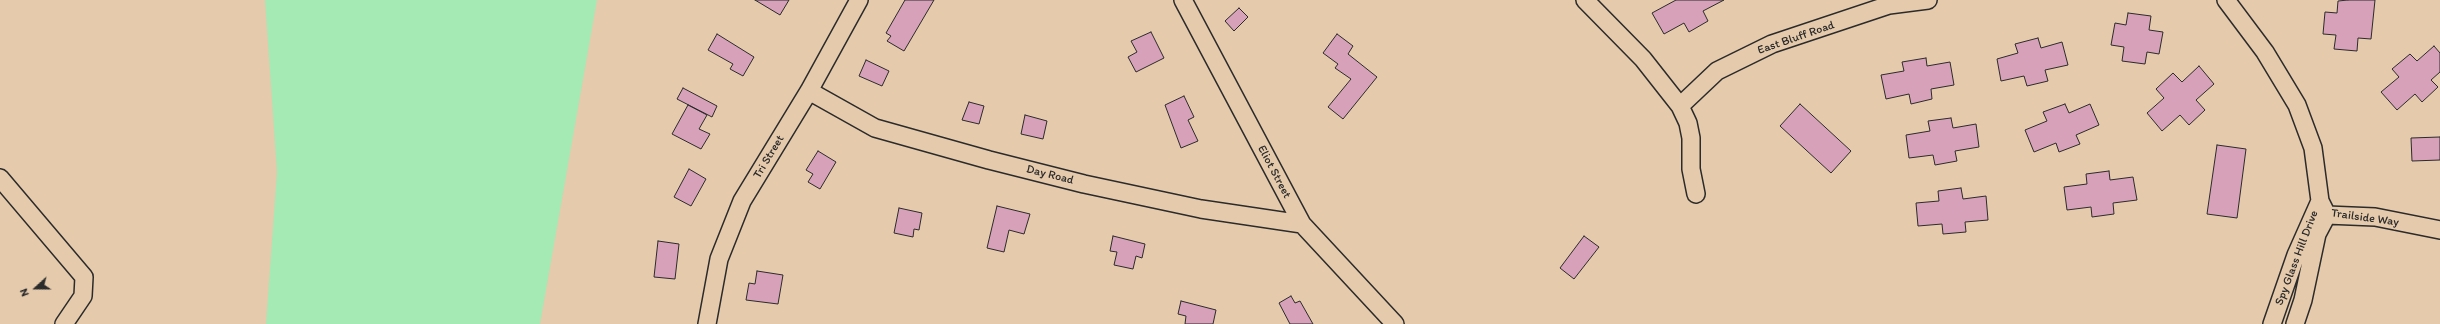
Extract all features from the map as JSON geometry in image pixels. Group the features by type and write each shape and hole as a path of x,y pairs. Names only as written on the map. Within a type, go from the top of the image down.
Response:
{"street":[{"name":"Tri Street","path":"707,324 718,259 742,201 808,91 859,0"},
{"name":"Eliot Street","path":"1183,0 1302,224 1395,324"},
{"path":"1586,0 1643,59 1680,106 1688,123 1691,138 1691,169 1696,194"},
{"name":"East Bluff Road","path":"1680,106 1717,71 1765,47 1889,5 1928,0"},
{"name":"Spy Glass Hill Drive","path":"2226,0 2265,52 2297,105 2313,148 2323,208 2303,300 2295,324"},
{"name":"Day Road","path":"808,91 875,128 989,160 1084,184 1193,207 1302,224"},
{"path":"0,178 84,277 83,296 64,324"},
{"name":"Spy Glass Hill Drive","path":"2272,324 2296,255 2323,208"},
{"name":"Trailside Way","path":"2323,208 2440,230"}],"green space":[{"path":"265,0 597,0 540,324 266,324 277,172"}],"building":[{"path":"755,0 789,0 780,15"},
{"path":"905,0 934,0 904,51 887,41 891,36 886,33"},
{"path":"1676,0 1724,0 1703,11 1708,21 1689,32 1684,23 1664,34 1652,13"},
{"path":"2375,0 2371,39 2358,38 2357,51 2334,49 2336,35 2323,34 2325,12 2337,13 2338,1"},
{"path":"1239,8 1248,17 1234,31 1225,21"},
{"path":"2128,13 2151,16 2149,30 2163,32 2159,54 2147,52 2145,64 2122,61 2124,47 2111,45 2115,23 2126,25"},
{"path":"1151,32 1164,58 1136,72 1128,57 1137,52 1131,41"},
{"path":"717,34 754,57 743,76 730,69 733,64 708,50"},
{"path":"1337,34 1353,46 1348,54 1377,77 1343,119 1328,107 1351,79 1335,68 1338,64 1323,53"},
{"path":"2038,38 2041,48 2062,42 2068,65 2045,70 2048,81 2027,86 2024,76 2001,81 1997,59 2018,53 2015,44"},
{"path":"2434,46 2440,53 2440,72 2431,80 2438,87 2422,102 2415,94 2397,110 2381,92 2399,77 2392,69 2410,54 2417,61"},
{"path":"1926,58 1927,66 1950,62 1954,85 1931,89 1932,99 1911,104 1909,94 1886,99 1881,75 1904,71 1902,62"},
{"path":"866,60 889,71 882,86 859,76"},
{"path":"2199,66 2214,84 2196,100 2205,110 2189,125 2180,115 2162,131 2147,113 2164,98 2156,89 2173,73 2182,82"},
{"path":"683,88 717,106 712,117 677,99"},
{"path":"1184,96 1194,117 1188,120 1198,141 1181,148 1165,105"},
{"path":"969,102 984,106 979,124 962,120"},
{"path":"1800,104 1851,151 1831,173 1780,126"},
{"path":"2065,104 2069,113 2090,104 2099,125 2076,135 2080,144 2059,152 2056,143 2034,152 2025,130 2047,121 2043,112"},
{"path":"688,105 707,115 699,129 710,134 701,149 672,134"},
{"path":"1025,115 1047,121 1043,139 1021,134"},
{"path":"1951,118 1953,128 1976,124 1979,147 1955,151 1957,161 1935,165 1933,155 1909,158 1906,135 1930,131 1928,121"},
{"path":"2440,137 2440,160 2412,161 2411,138"},
{"path":"2217,145 2246,149 2237,218 2207,214"},
{"path":"818,151 836,162 820,189 808,182 813,174 806,170"},
{"path":"689,169 706,179 691,206 674,197"},
{"path":"2109,171 2110,180 2133,177 2137,200 2113,203 2114,214 2092,217 2091,207 2067,210 2064,187 2087,184 2086,174"},
{"path":"1961,188 1963,199 1986,196 1988,220 1965,222 1966,232 1943,234 1942,224 1918,226 1916,203 1939,201 1938,191"},
{"path":"997,206 1030,214 1024,234 1009,230 1004,252 987,248"},
{"path":"899,208 922,213 919,230 914,229 913,237 894,233"},
{"path":"1113,236 1145,244 1142,258 1136,256 1133,269 1114,265 1117,252 1110,251"},
{"path":"1584,236 1599,247 1574,279 1560,268"},
{"path":"658,241 679,244 675,279 654,277"},
{"path":"757,271 783,275 778,304 746,300 749,283 755,284"},
{"path":"1291,296 1295,303 1300,301 1313,324 1290,324 1279,303"},
{"path":"1181,301 1216,310 1213,324 1185,324 1186,316 1178,314"}]}
